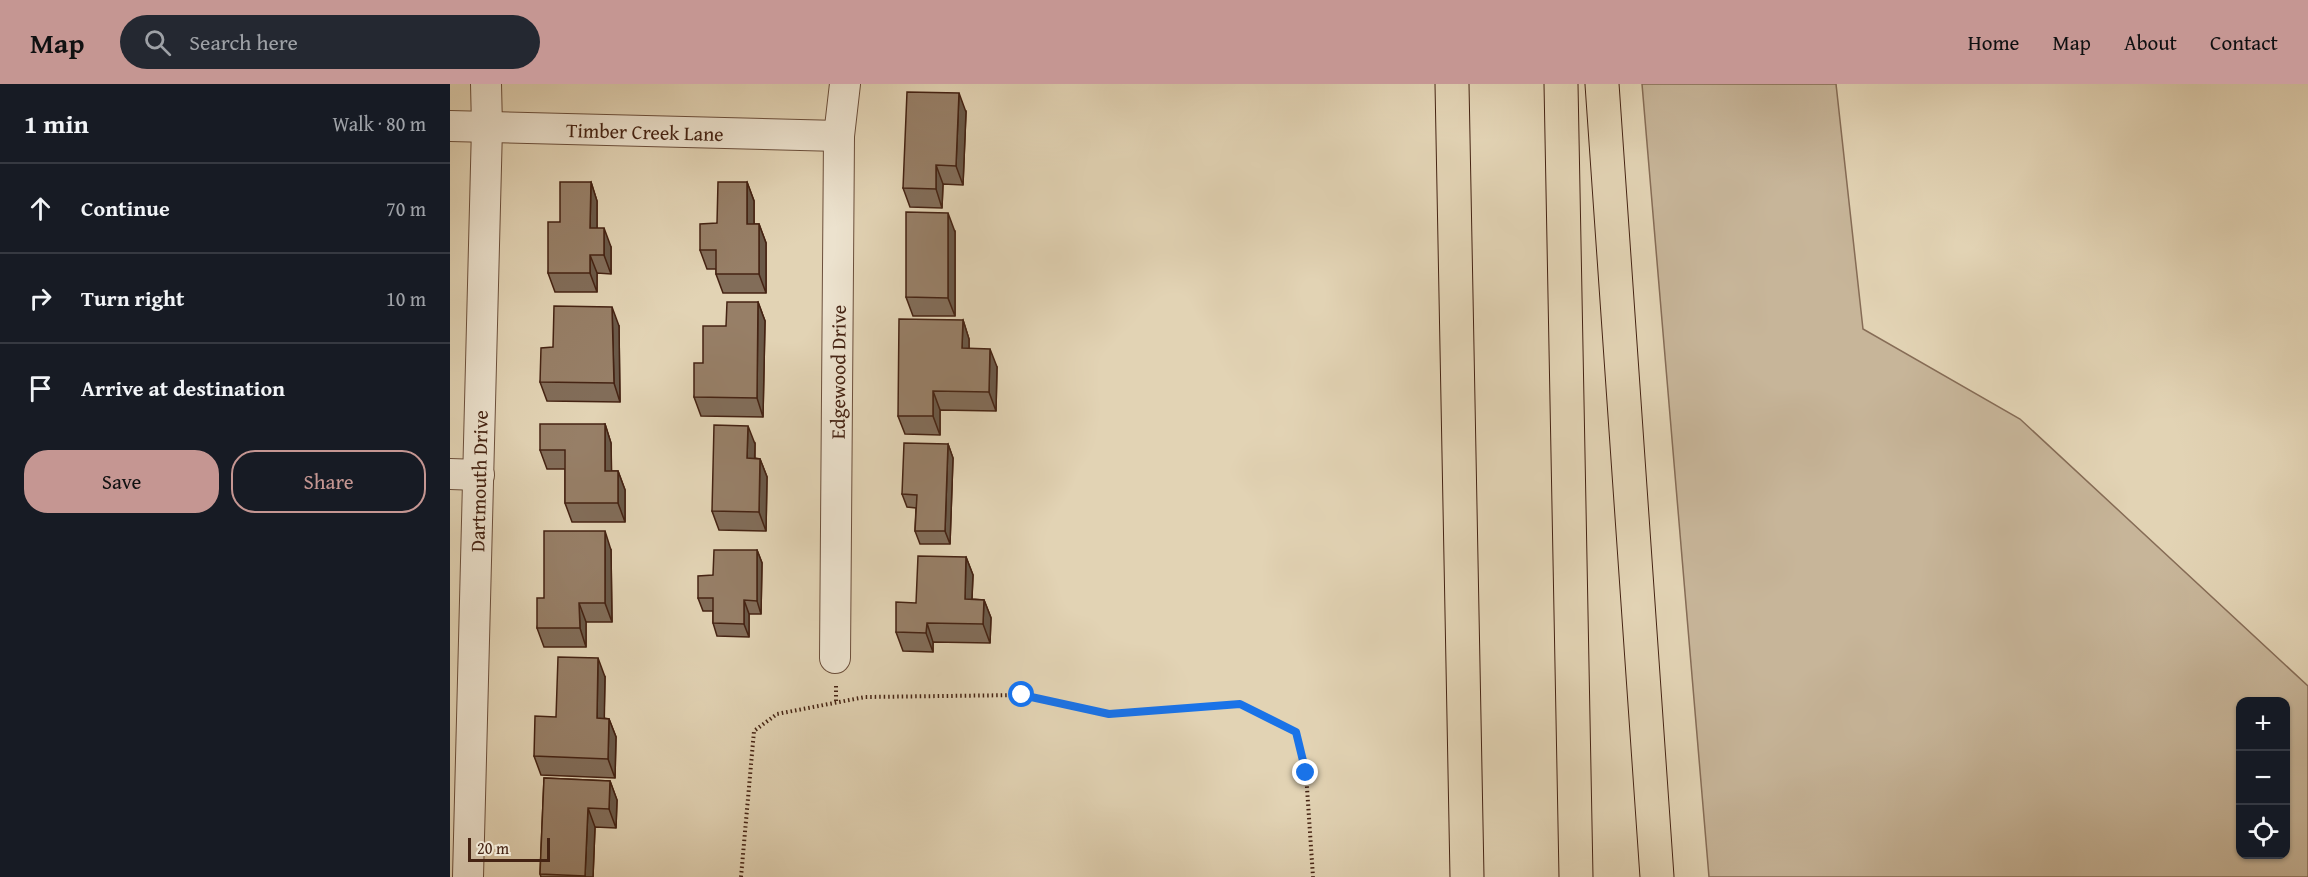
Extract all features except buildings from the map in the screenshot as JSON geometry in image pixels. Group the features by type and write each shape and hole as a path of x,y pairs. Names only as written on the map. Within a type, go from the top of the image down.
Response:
{"highway":[{"path":"1452,84 1467,877"},
{"path":"1562,84 1576,877"},
{"path":"1602,84 1657,877"}],"street":[{"name":"Dartmouth Drive","path":"468,877 460,834 465,475 487,127 486,84"},
{"name":"Edgewood Drive","path":"835,658 839,136 845,84"},
{"name":"Timber Creek Lane","path":"450,126 839,136"}],"path":[{"path":"741,877 754,731 777,714 865,697 1022,695 1109,714 1240,704 1296,732 1306,773 1313,877"}],"shaded area":[{"path":"1642,84 1836,84 1863,329 2020,419 2308,686 2308,877 1709,877"}],"route":[{"path":"1022,695 1109,714 1240,704 1296,732 1306,773"}]}
